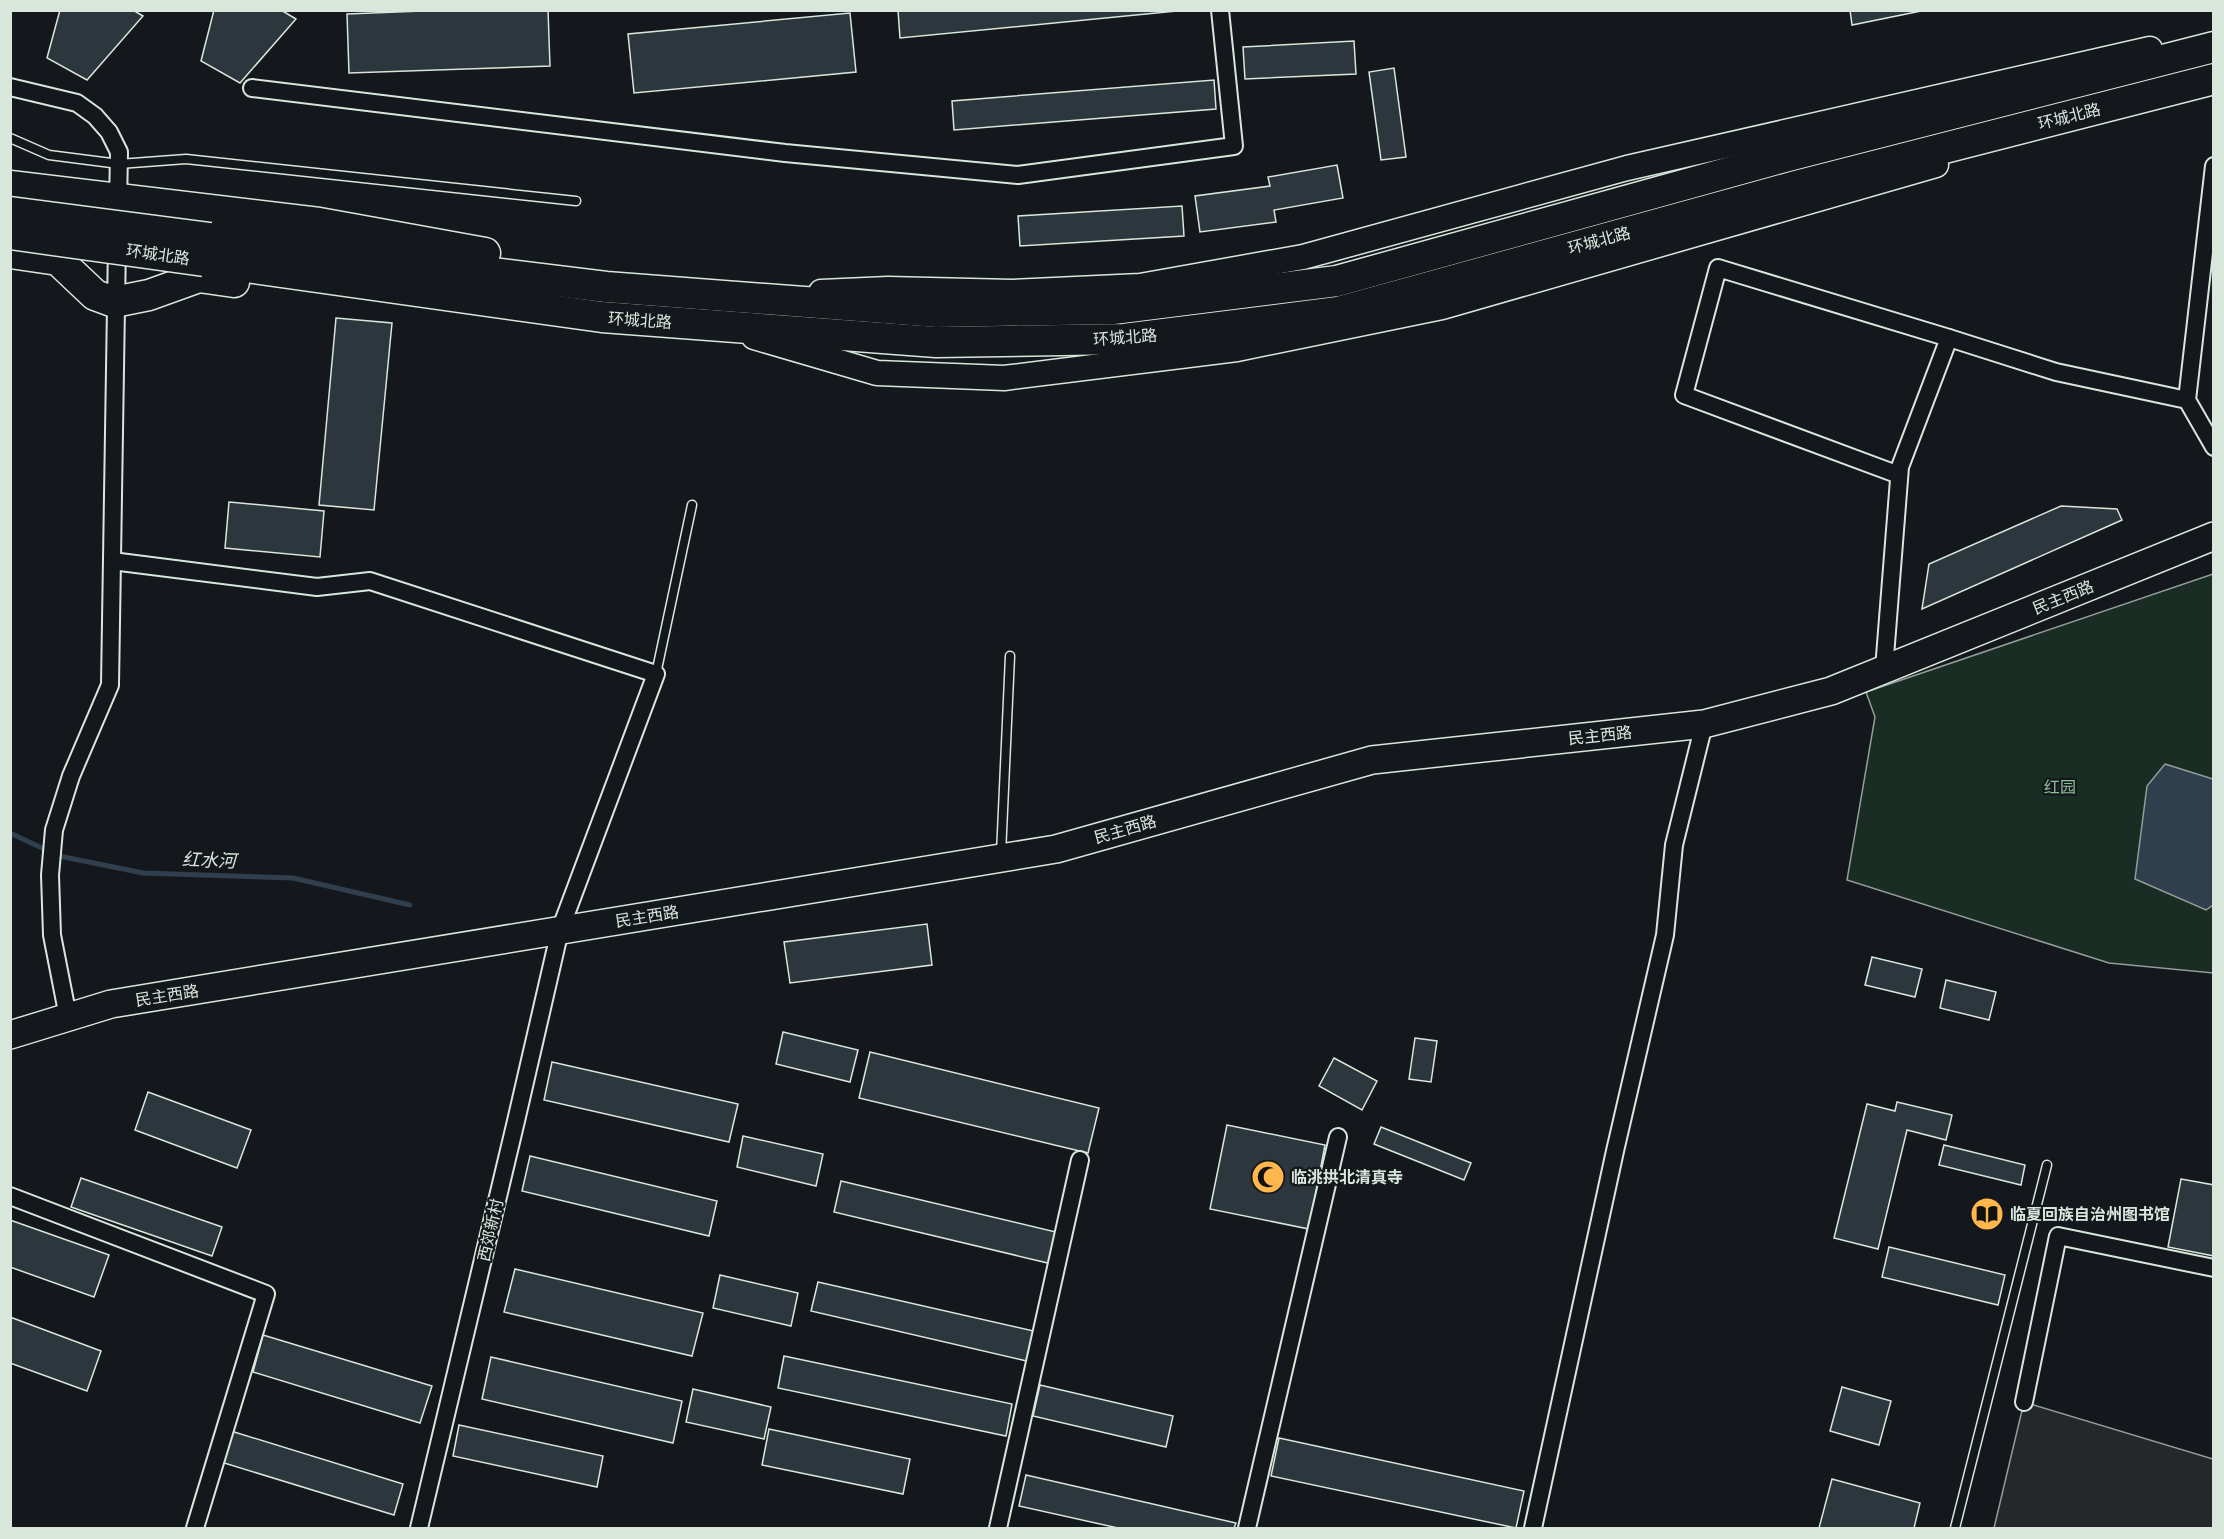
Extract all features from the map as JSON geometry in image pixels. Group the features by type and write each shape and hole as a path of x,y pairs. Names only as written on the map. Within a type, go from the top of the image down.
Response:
{"highway":[{"name":"环城北路","path":"10,234 606,287 937,312 1101,309 1337,281 1788,156 2214,47"},
{"name":"环城北路","path":"10,212 207,250 602,317 936,342 1124,339 1338,312 1796,186 2214,79"},
{"path":"10,186 318,223 492,255 606,287"},
{"path":"10,253 58,260 95,295 114,302 149,295 200,277 606,330 674,322"}],"main road":[{"path":"717,295 888,290 1012,292 1140,286 1302,257 1627,168 2214,34"},
{"path":"717,326 877,373 1004,378 1237,349 1442,307 1934,165 2214,89"},
{"name":"民主西路","path":"10,1035 111,1004 1056,849 1372,760 1704,724 1831,691 2214,536"}],"street":[{"path":"252,88 785,153 1018,175 1233,146 1220,10"},
{"path":"10,87 77,103 95,116 109,132 119,152 114,302 110,685 71,776 54,830 50,876 52,935 68,1017"},
{"path":"2214,166 2187,400 2214,447"},
{"path":"1899,475 1684,395 1718,268 2056,372 2187,400"},
{"path":"1884,669 1900,467 1949,338"},
{"path":"112,561 317,587 370,582 656,674"},
{"name":"西郊新村","path":"419,1528 560,930 656,674"},
{"path":"1533,1528 1615,1151 1665,935 1674,845 1704,724"},
{"path":"1247,1528 1338,1137"},
{"path":"998,1528 1080,1160"},
{"path":"10,1197 266,1294 195,1528"},
{"path":"2024,1402 2058,1236 2214,1268"}],"lane":[{"path":"10,138 49,155 119,164 186,159 576,201"},
{"path":"656,674 692,505"},
{"path":"1001,858 1010,656"},
{"path":"1955,1528 2047,1165"}],"green space":[{"name":"红园","path":"2213,574 2213,973 2109,963 1847,880 1875,717 1866,692"}],"shaded area":[{"path":"2024,1402 2213,1459 2213,1528 1994,1528"}],"water":[{"path":"2165,764 2213,779 2213,905 2206,910 2135,879 2147,786"}],"building":[{"path":"60,10 133,10 143,16 87,80 47,58"},
{"path":"214,10 281,10 296,19 240,83 201,61"},
{"path":"447,10 548,10 550,66 349,73 347,14"},
{"path":"898,10 1187,10 900,38"},
{"path":"1850,10 1926,10 1852,25"},
{"path":"850,13 856,72 634,93 628,34"},
{"path":"1354,41 1356,74 1245,79 1243,47"},
{"path":"1394,68 1406,157 1381,160 1369,72"},
{"path":"1214,80 1216,109 954,130 952,101"},
{"path":"1337,165 1343,198 1274,210 1276,222 1200,232 1195,196 1270,186 1268,177"},
{"path":"1182,206 1184,236 1020,246 1018,216"},
{"path":"336,318 392,323 374,510 319,505"},
{"path":"229,502 324,511 320,557 225,548"},
{"path":"2061,506 2117,509 2122,520 1922,609 1929,564"},
{"path":"927,924 932,965 790,983 784,942"},
{"path":"1872,957 1922,969 1915,997 1865,985"},
{"path":"1946,980 1996,992 1989,1020 1940,1008"},
{"path":"783,1032 858,1050 850,1082 776,1064"},
{"path":"1415,1038 1437,1041 1431,1082 1409,1079"},
{"path":"870,1052 1099,1108 1088,1153 859,1098"},
{"path":"1334,1058 1377,1081 1362,1110 1319,1086"},
{"path":"552,1062 738,1104 729,1142 544,1100"},
{"path":"148,1092 251,1130 237,1168 135,1130"},
{"path":"1897,1102 1952,1115 1946,1140 1907,1130 1878,1249 1834,1238 1867,1104 1895,1111"},
{"name":"临洮拱北清真寺","path":"1227,1125 1325,1145 1309,1229 1210,1209"},
{"path":"1381,1127 1471,1163 1464,1180 1374,1144"},
{"path":"743,1136 823,1154 816,1186 737,1167"},
{"path":"1944,1145 2025,1165 2021,1185 1939,1165"},
{"path":"530,1156 717,1201 709,1236 522,1191"},
{"path":"81,1178 222,1227 212,1256 71,1207"},
{"path":"2181,1179 2214,1185 2214,1256 2168,1247"},
{"path":"841,1181 1060,1233 1052,1264 834,1212"},
{"path":"10,1220 109,1255 94,1297 10,1267"},
{"path":"1889,1247 2005,1275 1998,1305 1882,1277"},
{"path":"515,1269 703,1313 692,1356 504,1312"},
{"path":"720,1275 798,1293 791,1326 713,1308"},
{"path":"818,1282 1038,1332 1031,1362 811,1311"},
{"path":"10,1317 101,1351 87,1391 10,1363"},
{"path":"263,1335 432,1386 420,1423 253,1372"},
{"path":"784,1356 1012,1404 1006,1436 778,1388"},
{"path":"491,1357 682,1401 673,1443 482,1399"},
{"path":"1040,1385 1173,1416 1166,1447 1033,1416"},
{"path":"1842,1387 1891,1401 1879,1445 1830,1431"},
{"path":"693,1389 771,1407 764,1439 686,1422"},
{"path":"459,1425 603,1456 597,1487 453,1456"},
{"path":"769,1429 910,1459 903,1494 762,1465"},
{"path":"231,1431 403,1484 394,1515 221,1462"},
{"path":"1279,1438 1524,1491 1516,1528 1271,1476"},
{"path":"1026,1475 1236,1523 1234,1528 1118,1528 1019,1506"},
{"path":"1832,1479 1920,1503 1914,1528 1819,1528"}],"waterway":[{"name":"红水河","path":"10,833 59,856 143,873 293,878 410,905"}],"place":[{"name":"临洮拱北清真寺","path":"1268,1177"},
{"name":"临夏回族自治州图书馆","path":"1987,1214"}]}
